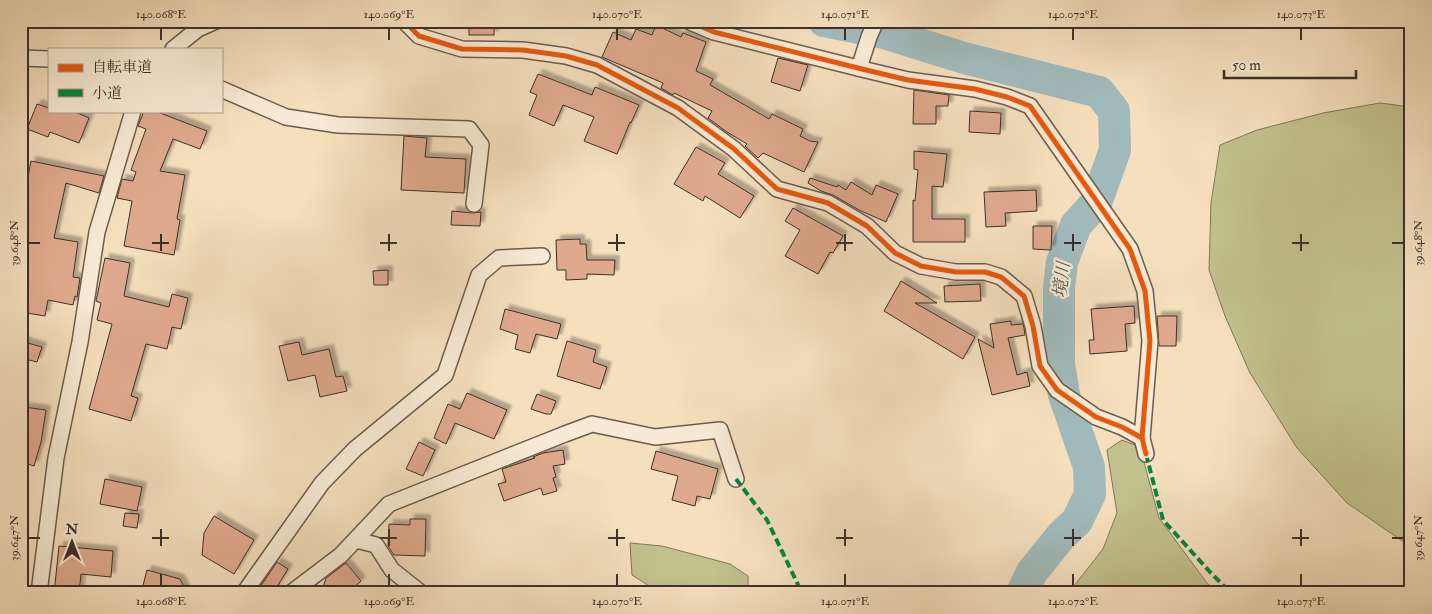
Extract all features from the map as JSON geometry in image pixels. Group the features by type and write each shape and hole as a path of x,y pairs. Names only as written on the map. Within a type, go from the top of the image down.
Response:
{"street":[{"path":"174,48 198,28 216,21"},
{"path":"404,21 419,36 462,50 524,50 566,56 597,65 678,108 734,149 777,189 828,204 867,226 895,253 921,266 956,272 985,272 1001,277 1024,296 1033,326 1040,366 1057,390 1096,417 1122,427 1142,438"},
{"path":"688,21 714,32 908,80 975,89 1007,97 1030,106 1130,249 1144,291 1150,342 1142,438 1146,454"},
{"path":"859,68 875,22"},
{"path":"21,58 48,59"},
{"path":"222,89 286,117 338,125 469,129 481,145 474,204"},
{"path":"39,593 56,458 80,342 97,232 133,112"},
{"path":"244,593 322,483 355,448 445,375 478,275 500,258 542,256"},
{"path":"291,593 342,555 389,504 592,424 655,437 720,430 736,479"},
{"path":"356,540 376,545 392,570 421,593"}],"shaded area":[{"path":"1380,103 1411,107 1411,547 1347,503 1297,448 1250,373 1225,316 1209,270 1211,203 1220,145 1257,130 1323,113"},
{"path":"1122,440 1140,447 1159,518 1210,587 1217,593 1072,593 1074,586 1103,549 1117,513 1107,450"},
{"path":"630,543 662,546 730,564 748,576 748,593 660,593 632,575"}],"building":[{"path":"469,21 494,21 494,35 469,35"},
{"path":"656,25 681,37 683,33 706,42 696,71 713,79 710,85 769,119 772,114 803,129 800,136 810,141 818,142 804,172 763,153 758,158 745,146 747,144 708,118 712,111 674,93 673,95 661,88 663,83 602,57 613,32 631,40 636,29 652,35"},
{"path":"778,58 808,65 800,91 771,82"},
{"path":"538,74 592,95 595,87 639,105 617,154 584,141 594,117 563,105 554,126 529,115 537,95 530,92"},
{"path":"914,90 949,95 948,106 936,106 936,124 913,124"},
{"path":"37,104 48,108 48,112 75,112 89,118 79,143 50,132 48,137 27,129"},
{"path":"970,111 1001,113 1000,134 969,132"},
{"path":"144,112 158,112 207,131 200,149 173,139 160,171 185,175 177,219 180,220 174,255 124,246 132,201 117,198 122,179 133,181 136,172 131,170 146,129 138,126"},
{"path":"404,136 427,138 425,157 466,159 464,193 401,190"},
{"path":"696,147 725,163 718,174 754,196 740,218 705,196 703,201 674,184"},
{"path":"914,151 947,154 943,187 932,186 932,219 965,219 965,242 913,242 913,200 915,201 918,170 914,169"},
{"path":"31,161 104,176 99,193 66,183 54,238 78,242 73,277 80,278 77,297 75,296 73,305 48,300 45,316 21,312 21,181 27,182"},
{"path":"810,178 837,187 838,185 846,190 851,182 872,195 876,185 898,194 886,222 859,210 833,195 821,191 808,183"},
{"path":"1036,190 1037,211 1005,213 1006,226 986,227 984,192"},
{"path":"793,208 843,236 833,253 830,252 818,274 785,256 800,230 785,221"},
{"path":"452,211 481,212 480,226 451,225"},
{"path":"1033,226 1052,226 1051,250 1033,249"},
{"path":"580,239 580,244 586,244 587,260 615,260 614,275 587,274 587,279 566,280 566,270 557,270 556,240"},
{"path":"105,258 130,263 124,296 169,307 172,294 188,298 181,329 172,327 167,349 146,344 131,396 138,398 131,421 89,409 112,324 97,320 101,303 96,301"},
{"path":"388,270 388,285 374,285 373,271"},
{"path":"901,281 937,303 915,303 975,337 963,359 884,311"},
{"path":"980,284 981,301 945,302 944,286"},
{"path":"1134,306 1135,323 1125,324 1127,351 1090,354 1089,340 1094,340 1091,309"},
{"path":"505,309 561,324 557,339 536,334 530,353 515,349 518,335 500,329"},
{"path":"1157,316 1177,316 1176,346 1159,346"},
{"path":"1011,321 1011,325 1023,324 1025,335 1008,338 1017,375 1027,372 1030,386 992,395 978,339 994,348 990,324"},
{"path":"21,341 42,347 37,362 21,358"},
{"path":"567,341 596,350 593,362 607,367 600,389 557,376"},
{"path":"299,342 302,355 329,349 336,377 343,376 347,391 320,397 315,375 288,381 279,346"},
{"path":"467,393 507,410 494,439 455,423 446,444 434,438 448,404 460,409"},
{"path":"537,394 556,401 551,414 531,409"},
{"path":"24,407 46,410 41,442 34,466 21,462 21,427"},
{"path":"419,442 435,450 423,476 406,469"},
{"path":"563,450 565,464 553,466 556,477 553,478 557,491 543,495 541,488 504,501 498,484 506,482 502,469 535,458 533,457 543,453"},
{"path":"656,451 718,469 710,499 697,496 695,506 672,500 678,476 651,469"},
{"path":"105,479 142,487 137,511 100,504"},
{"path":"125,513 139,514 137,528 123,526"},
{"path":"214,516 254,540 234,574 202,555 204,533"},
{"path":"410,519 426,519 425,556 394,555 388,546 389,524 410,525"},
{"path":"59,546 113,551 111,577 81,574 79,593 54,593"},
{"path":"277,562 288,569 273,593 256,593"},
{"path":"346,563 361,581 348,593 321,593 326,578"},
{"path":"147,570 180,579 187,593 141,593"}],"waterway":[{"name":"境川","path":"824,21 884,33 964,58 1099,92 1114,111 1115,150 1096,203 1076,225 1062,262 1059,288 1059,364 1064,395 1089,467 1090,494 1077,521 1061,536 1032,572 1022,593"}],"marked path":[{"path":"1146,454 1163,520 1231,593"},
{"path":"736,479 767,520 802,593"}],"cycle path":[{"path":"404,21 419,36 462,49 523,50 566,56 597,65 678,108 734,149 777,189 828,203 867,226 895,253 921,266 956,272 985,272 1001,277 1024,296 1033,326 1040,366 1057,390 1096,417 1122,427 1142,438"},
{"path":"688,21 714,32 866,70 908,80 975,89 1007,97 1030,106 1130,249 1145,291 1150,341 1142,438 1146,454"}]}
